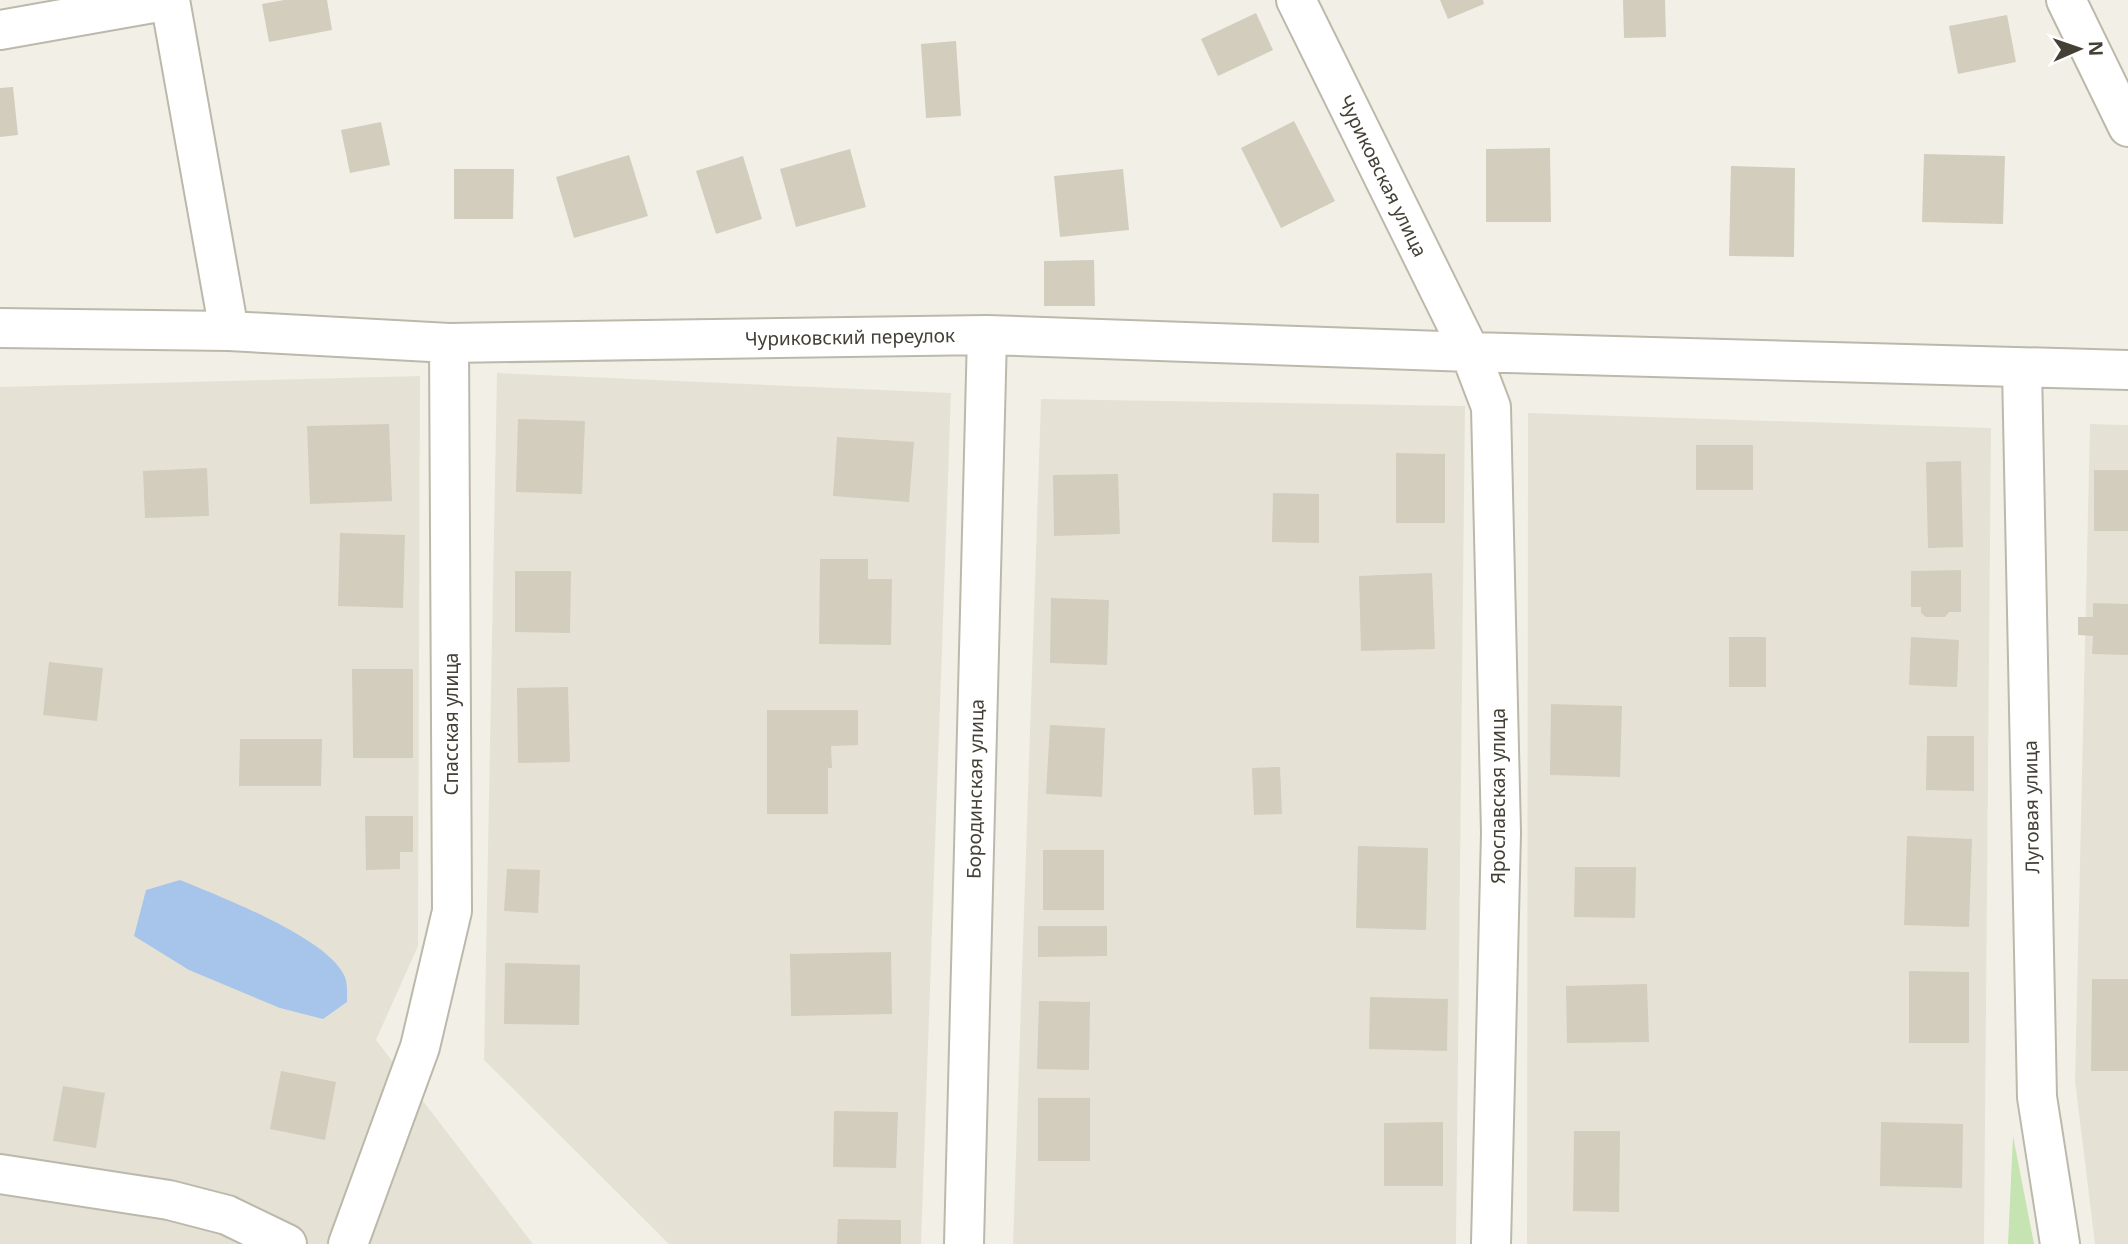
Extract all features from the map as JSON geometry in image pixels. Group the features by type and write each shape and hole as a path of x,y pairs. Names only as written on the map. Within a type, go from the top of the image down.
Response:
{"street":[{"path":"0,30 170,0 229,331"},
{"name":"Чуриковская улица","path":"1296,0 1470,352"},
{"path":"2066,0 2128,127"},
{"name":"Чуриковский переулок","path":"0,328 229,331 449,343 987,335 2022,369 2128,370"},
{"name":"Бородинская улица","path":"964,1244 987,335"},
{"name":"Спасская улица","path":"348,1244 420,1047 452,911 449,343"},
{"name":"Ярославская улица","path":"1470,352 1491,407 1492,421 1501,833 1491,1244"},
{"name":"Луговая улица","path":"2022,369 2037,1097 2060,1244"},
{"path":"0,1174 169,1200 227,1215 287,1244"}],"shaded area":[{"path":"497,373 951,393 921,1244 669,1244 484,1060"},
{"path":"420,376 418,946 376,1040 533,1244 0,1244 0,387"},
{"path":"1041,399 1465,406 1456,1244 1013,1244"},
{"path":"1528,413 1991,428 1984,1244 1527,1244"},
{"path":"2090,424 2128,425 2128,1244 2095,1244 2075,1081"}],"green space":[{"path":"2013,1136 2034,1244 2008,1244"}],"water":[{"path":"180,880 270,919 316,946 344,975 347,1002 323,1019 280,1008 189,970 134,936 146,890"}],"building":[{"path":"284,0 327,0 332,30 269,42 262,4"},
{"path":"1440,0 1483,0 1484,4 1448,19"},
{"path":"1623,0 1665,0 1666,37 1624,38"},
{"path":"1256,13 1273,50 1218,76 1201,39"},
{"path":"2007,15 2016,62 1958,74 1949,26"},
{"path":"956,41 961,116 926,118 921,44"},
{"path":"13,87 18,135 0,137 0,88"},
{"path":"1294,121 1335,201 1281,228 1241,148"},
{"path":"381,122 390,165 350,173 341,130"},
{"path":"1550,148 1551,222 1486,222 1486,149"},
{"path":"850,149 866,207 796,227 780,169"},
{"path":"1924,154 2005,156 2003,224 1922,222"},
{"path":"629,155 648,216 574,238 556,177"},
{"path":"743,156 762,219 716,234 696,171"},
{"path":"1731,166 1795,168 1794,257 1729,256"},
{"path":"454,169 514,169 513,219 454,219"},
{"path":"1123,169 1129,230 1060,237 1054,176"},
{"path":"1094,260 1095,306 1044,306 1044,261"},
{"path":"518,419 585,421 582,494 516,492"},
{"path":"389,424 392,501 310,504 307,426"},
{"path":"837,437 914,442 909,502 833,496"},
{"path":"1696,445 1753,445 1753,490 1696,490"},
{"path":"1396,453 1445,454 1445,523 1396,523"},
{"path":"1961,461 1963,547 1928,548 1926,462"},
{"path":"207,468 209,516 145,518 143,471"},
{"path":"2094,470 2128,470 2128,531 2094,531"},
{"path":"1118,474 1120,534 1054,536 1053,475"},
{"path":"1273,493 1319,494 1319,543 1272,542"},
{"path":"340,533 405,535 403,608 338,606"},
{"path":"820,559 868,559 868,579 892,579 891,645 819,644"},
{"path":"1961,570 1961,612 1949,612 1945,617 1926,617 1921,613 1921,607 1911,607 1911,571"},
{"path":"515,571 571,571 570,633 515,632"},
{"path":"1432,573 1435,649 1361,651 1359,576"},
{"path":"1051,598 1109,600 1107,665 1050,663"},
{"path":"2093,603 2128,604 2128,655 2092,654 2093,636 2078,635 2078,617 2093,617"},
{"path":"1729,637 1766,637 1766,687 1729,687"},
{"path":"1911,637 1959,640 1957,687 1909,685"},
{"path":"49,662 103,668 97,721 43,715"},
{"path":"352,669 413,669 413,758 353,758"},
{"path":"568,687 570,762 518,763 517,688"},
{"path":"1551,704 1622,706 1620,777 1550,775"},
{"path":"767,710 858,710 858,745 831,746 828,814 767,814"},
{"path":"1050,725 1105,728 1102,797 1046,794"},
{"path":"1927,736 1974,736 1974,791 1926,790"},
{"path":"240,739 322,739 321,786 239,786"},
{"path":"1280,767 1282,814 1254,815 1252,768"},
{"path":"365,816 413,816 413,852 400,852 400,869 366,870"},
{"path":"1907,836 1972,839 1969,927 1904,925"},
{"path":"1358,846 1428,848 1426,930 1356,928"},
{"path":"1043,850 1104,850 1104,910 1043,910"},
{"path":"1575,867 1636,867 1635,918 1574,917"},
{"path":"507,869 540,870 538,913 504,911"},
{"path":"1038,926 1107,926 1107,956 1038,957"},
{"path":"891,952 892,1014 791,1016 790,954"},
{"path":"505,963 580,965 579,1025 504,1024"},
{"path":"1909,971 1969,972 1969,1043 1909,1043"},
{"path":"2092,979 2128,979 2128,1071 2091,1071"},
{"path":"1647,984 1649,1042 1567,1043 1566,986"},
{"path":"1370,997 1448,999 1447,1051 1369,1049"},
{"path":"1039,1001 1090,1002 1089,1070 1037,1069"},
{"path":"281,1071 336,1082 325,1140 270,1129"},
{"path":"63,1086 105,1093 96,1148 53,1141"},
{"path":"1038,1098 1090,1098 1090,1161 1038,1161"},
{"path":"834,1111 898,1112 896,1168 833,1167"},
{"path":"1443,1122 1443,1186 1384,1186 1384,1123"},
{"path":"1881,1122 1963,1124 1962,1188 1880,1186"},
{"path":"1574,1131 1620,1131 1619,1212 1573,1211"},
{"path":"838,1219 901,1220 901,1244 837,1244"}]}
